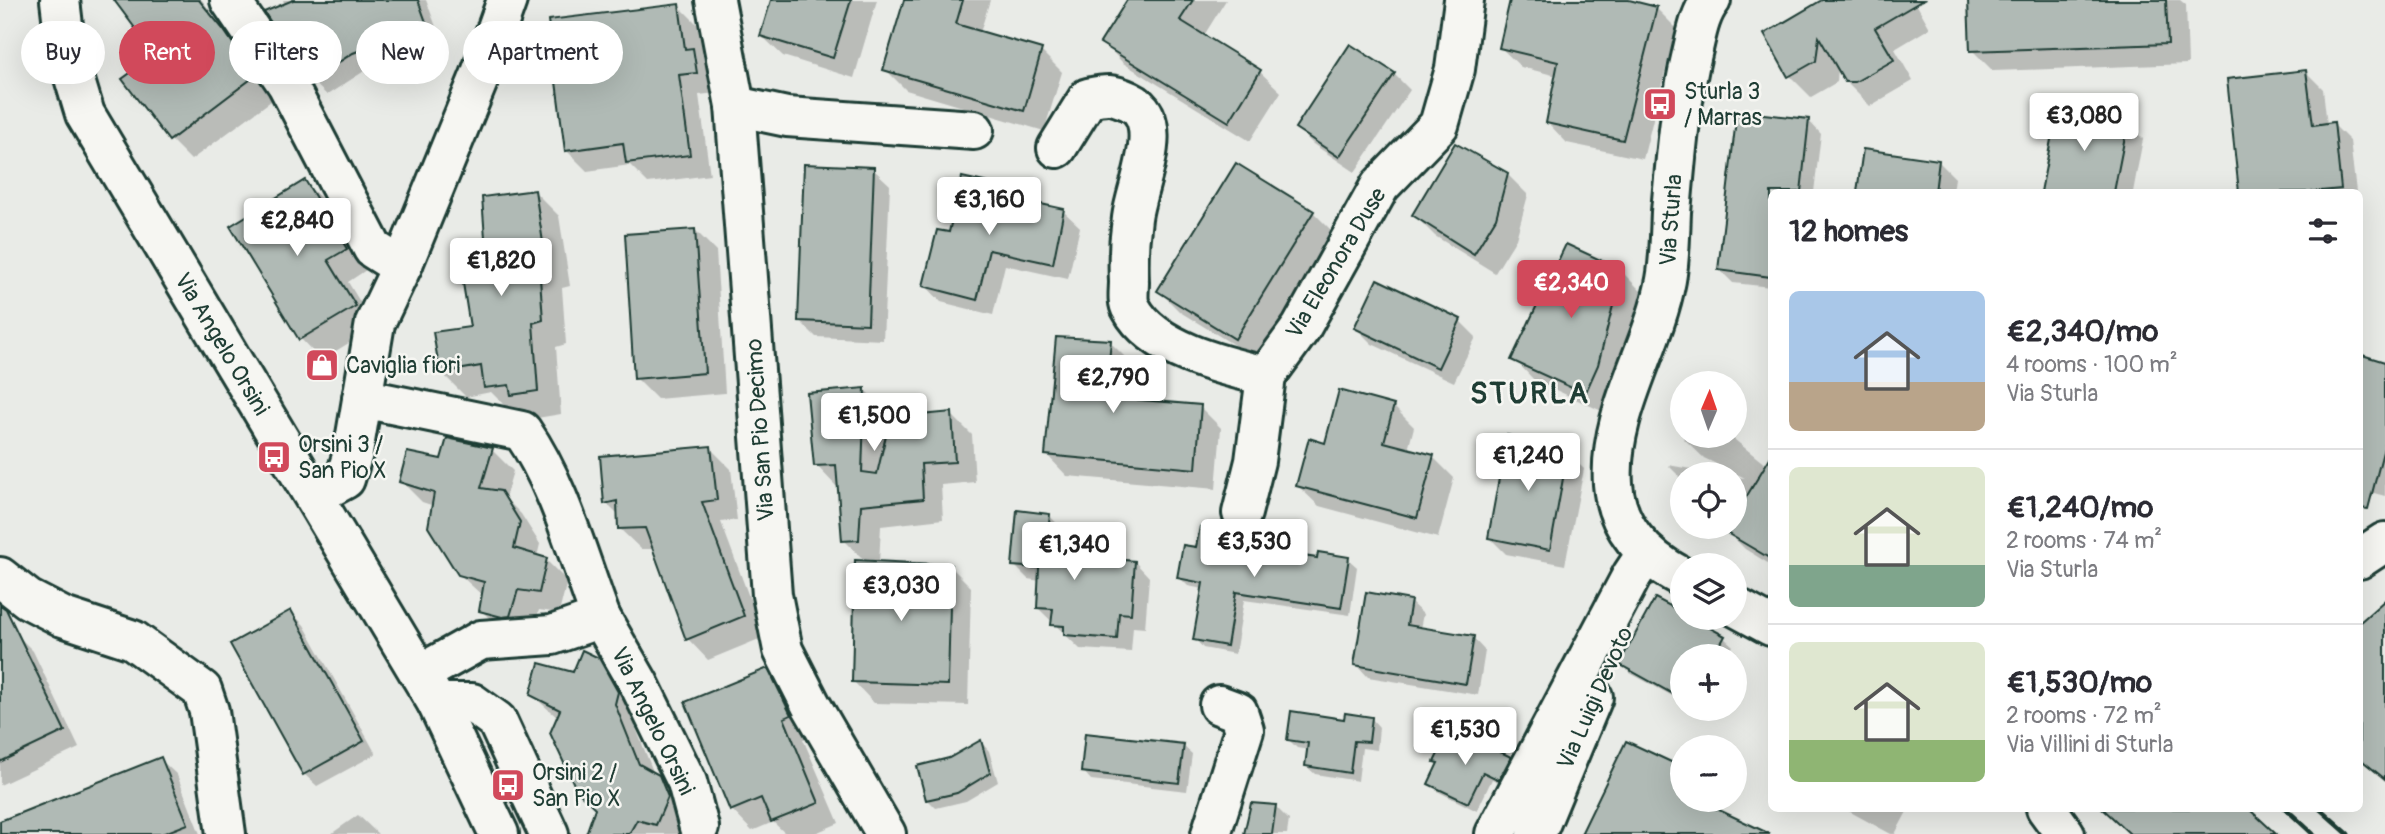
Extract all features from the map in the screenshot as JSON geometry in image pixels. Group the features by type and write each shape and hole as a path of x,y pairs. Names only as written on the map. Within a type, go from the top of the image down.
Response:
{"street":[{"name":"Via Angelo Orsini","path":"60,0 66,51 85,114 428,688 499,834"},
{"path":"230,0 287,84 373,249 392,261 403,264"},
{"path":"314,496 345,479 353,453 375,323 403,264 480,76 506,0"},
{"name":"Via San Pio Decimo","path":"715,0 735,106 772,595 783,650 811,705 886,834"},
{"name":"Via Eleonora Duse","path":"1242,513 1255,461 1266,376 1301,328 1380,186 1439,125 1455,69 1464,0"},
{"name":"Via Sturla","path":"1663,566 1630,534 1619,511 1613,486 1613,454 1619,421 1648,344 1666,280 1677,143 1688,68 1699,23 1711,0"},
{"path":"1067,133 1088,98 1112,93 1139,105 1148,120 1149,142 1132,217 1128,272 1129,306 1144,325 1173,346 1221,366 1266,376"},
{"path":"735,106 787,117 974,130"},
{"name":"Via Angelo Orsini","path":"362,398 522,431 533,447 564,517 601,618 639,684 687,782 699,827"},
{"path":"2363,556 2385,542"},
{"path":"1496,834 1632,575 1663,566"},
{"name":"Via Luigi Devoto","path":"1536,834 1596,689 1637,605 1663,566"},
{"path":"0,577 28,599 63,617 133,640 202,691 209,710 226,834"},
{"path":"1747,613 1768,624"},
{"path":"550,834 497,720 472,703 428,688 481,640 552,635 601,618"},
{"path":"1211,834 1244,730 1238,712 1219,705"}],"building":[{"path":"114,0 199,0 229,38 229,84 244,84 169,141 126,84 215,84 215,21 130,21"},
{"path":"293,0 418,0 426,21 356,21 356,52 342,60 342,21 270,21 264,12"},
{"path":"771,0 851,0 833,58 760,36"},
{"path":"904,0 963,0 956,24 1042,49 1024,111 883,70"},
{"path":"1127,0 1193,0 1180,20 1261,70 1229,122 1100,43"},
{"path":"1510,0 1629,0 1657,7 1623,140 1546,123 1558,62 1499,48"},
{"path":"1822,0 1923,0 1875,28 1894,60 1855,82 1845,82 1819,37 1816,61 1788,77 1764,34"},
{"path":"1968,0 2166,0 2168,44 1970,51"},
{"path":"679,4 685,49 693,48 697,73 679,75 690,155 626,163 623,143 565,151 556,84 623,84 623,21 548,20"},
{"path":"1350,44 1395,73 1339,157 1295,128"},
{"path":"2306,70 2313,125 2334,122 2341,189 2239,189 2227,79"},
{"path":"2057,108 2128,121 2115,189 2042,189"},
{"path":"1737,111 1809,119 1801,189 1768,189 1768,277 1718,270"},
{"path":"1455,143 1508,173 1496,218 1474,254 1412,215"},
{"path":"1863,149 1939,160 1935,189 1857,189"},
{"path":"1236,163 1314,211 1235,339 1157,291"},
{"path":"804,164 874,167 868,324 798,321"},
{"path":"962,177 1002,186 996,204 998,205 1004,196 1064,209 1053,264 989,250 977,300 923,286 937,230 949,232"},
{"path":"305,180 347,249 328,260 356,306 299,340 230,226"},
{"path":"535,190 546,262 539,264 543,320 533,323 538,391 511,395 509,385 484,388 481,366 440,373 433,332 470,327 459,258 486,252 482,197"},
{"path":"695,229 705,373 634,379 625,234"},
{"path":"1566,244 1622,270 1598,365 1585,394 1511,360"},
{"path":"1377,279 1461,319 1438,368 1354,328"},
{"path":"1056,337 1111,340 1106,397 1201,405 1196,469 1045,455"},
{"path":"2363,355 2385,362 2385,444 2368,509 2363,508"},
{"path":"865,388 862,472 877,474 890,418 952,412 955,462 921,464 923,499 861,505 859,540 842,541 836,465 814,466 807,393"},
{"path":"1339,390 1394,405 1384,442 1434,455 1417,518 1296,486 1309,438 1325,443"},
{"path":"1507,435 1568,451 1550,550 1488,538"},
{"path":"447,438 493,448 481,488 501,491 520,522 514,548 547,558 539,593 518,590 510,616 502,617 479,611 484,582 458,575 428,527 434,493 399,482 407,452 441,459"},
{"path":"711,446 717,500 702,502 744,616 686,640 645,528 618,529 617,501 604,504 600,456"},
{"path":"1768,461 1768,557 1737,539 1747,539 1747,496"},
{"path":"1017,510 1050,514 1046,553 1135,561 1131,614 1119,613 1117,639 1064,635 1064,626 1051,625 1053,609 1037,608 1039,568 1012,566"},
{"path":"1200,527 1246,536 1244,547 1317,558 1318,552 1349,557 1341,608 1236,592 1227,646 1193,640 1203,583 1177,578 1183,545 1196,547"},
{"path":"855,560 951,565 948,685 852,682"},
{"path":"1366,592 1411,600 1407,625 1474,636 1466,684 1354,665"},
{"path":"1655,598 1670,606 1670,630 1714,630 1725,636 1721,644 1670,644 1670,692 1619,664"},
{"path":"2385,600 2385,779 2363,761 2363,619"},
{"path":"0,605 6,609 65,731 0,762"},
{"path":"291,610 364,741 303,775 230,644"},
{"path":"582,650 599,658 618,692 615,704 639,764 659,775 668,797 656,825 637,820 629,834 586,834 595,808 577,791 550,733 560,710 530,695 539,663 573,672"},
{"path":"768,668 791,715 784,718 819,803 771,822 761,798 730,811 685,702"},
{"path":"1291,711 1344,719 1345,713 1372,717 1369,742 1354,741 1350,773 1305,766 1308,743 1287,740"},
{"path":"1085,733 1184,744 1179,783 1081,772"},
{"path":"1448,733 1479,749 1482,743 1511,757 1499,780 1483,772 1468,803 1428,784 1438,763 1434,762"},
{"path":"981,740 990,773 957,793 926,800 917,766 949,758"},
{"path":"1626,741 1670,761 1670,812 1723,812 1770,834 1581,834"},
{"path":"161,757 188,824 162,834 0,834 0,821"},
{"path":"1251,803 1276,805 1272,834 1244,834"},
{"path":"2106,812 2252,812 2276,834 2130,834"}],"railway":[{"path":"2289,812 2313,834"},
{"path":"2323,812 2348,834"}],"place":[{"name":"Sturla 3 / Marras","path":"1660,104"},
{"name":"Caviglia fiori","path":"322,365"},
{"name":"Orsini 3 / San Pio X","path":"274,457"},
{"name":"Orsini 2 / San Pio X","path":"508,785"}],"district":[{"name":"STURLA","path":"1530,393"}]}
